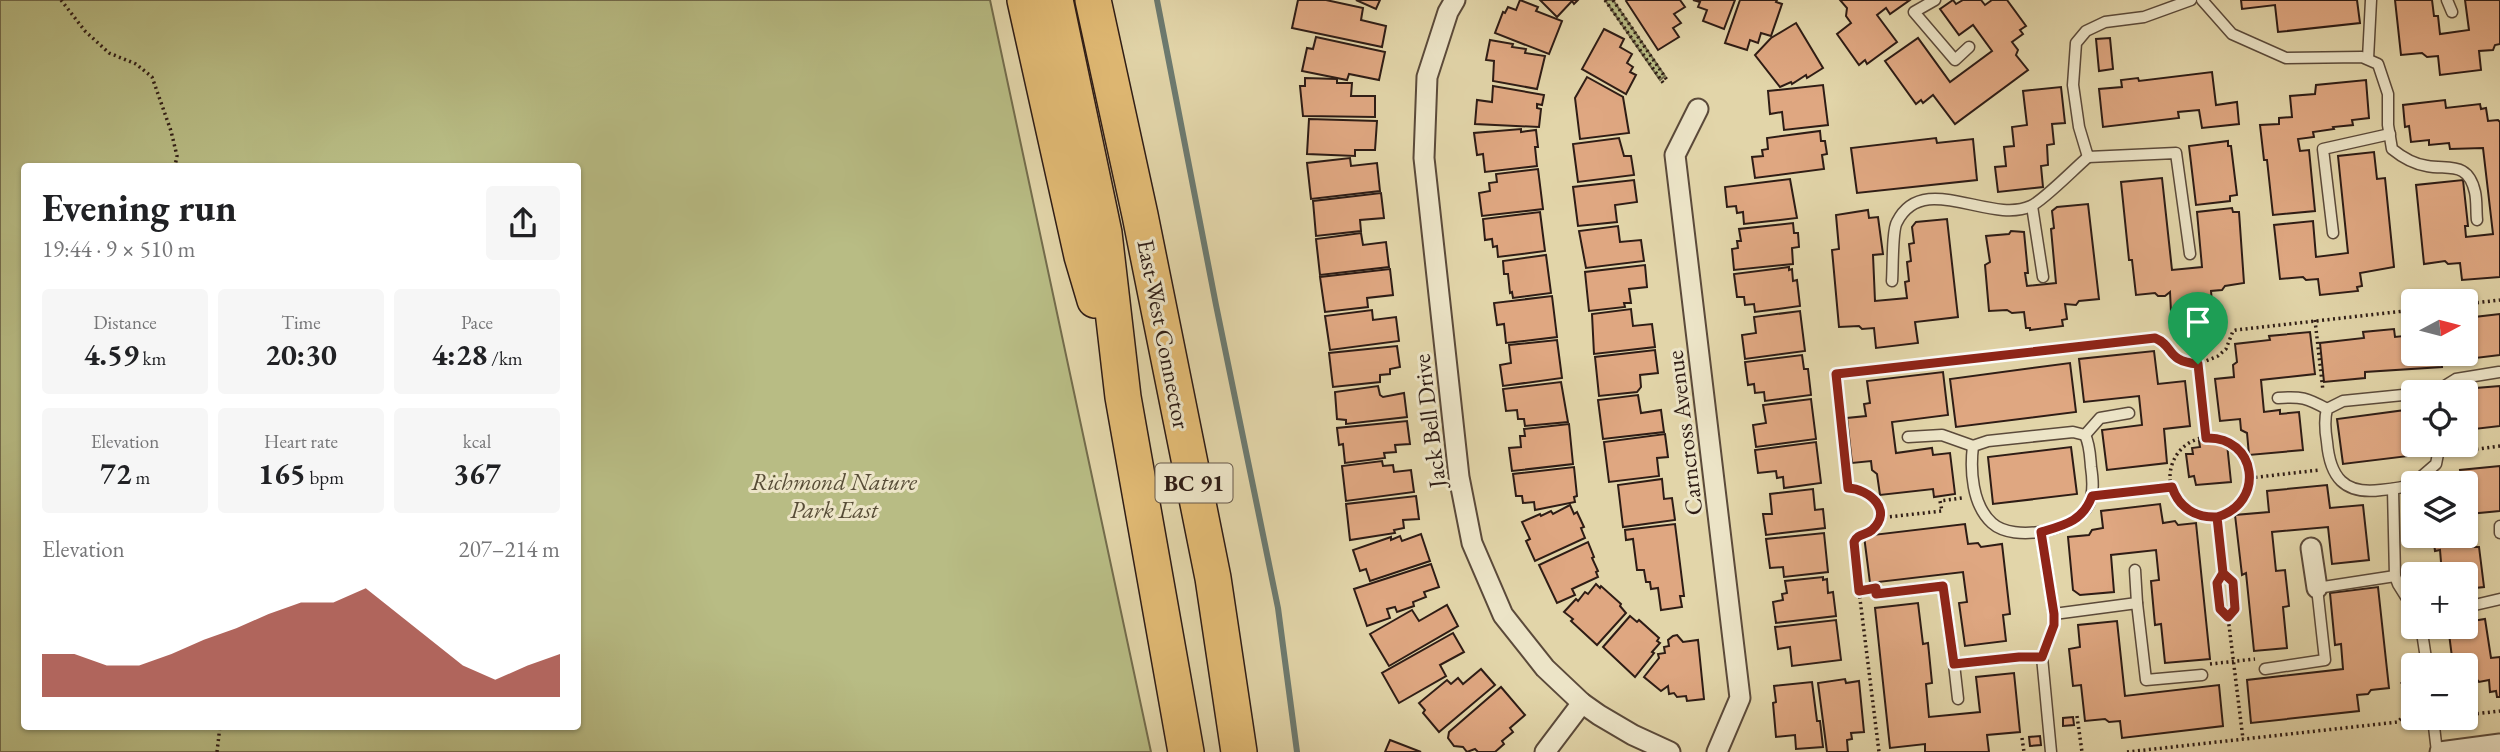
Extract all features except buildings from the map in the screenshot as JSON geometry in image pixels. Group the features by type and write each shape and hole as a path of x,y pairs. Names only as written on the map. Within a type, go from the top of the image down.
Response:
{"highway":[{"path":"1025,0 1082,256 1123,397"},
{"name":"East-West Connector","path":"1055,0 1104,233 1123,397 1186,752"},
{"name":"East-West Connector","path":"1093,0 1140,215 1213,578 1239,752"},
{"path":"1119,0 1136,136 1140,215"}],"street":[{"name":"Jack Bell Drive","path":"1455,0 1448,12 1427,77 1424,158 1459,477 1472,543 1503,615 1545,668 1582,703 1633,735 1670,752"},
{"name":"Carncross Avenue","path":"1698,109 1675,155 1740,698 1717,752"},
{"path":"2311,548 2317,588"},
{"path":"1545,752 1582,703"},
{"path":"2439,752 2500,744"}],"lane":[{"path":"1935,0 1914,12 1955,60 1969,47"},
{"path":"2088,157 2079,127 2073,85 2076,43 2086,30 2105,22 2144,17 2191,0"},
{"path":"2202,0 2232,34 2286,58 2362,57 2378,64 2388,94 2392,149 2407,161 2428,167 2457,167 2466,174 2475,190 2477,220"},
{"path":"2368,59 2371,0"},
{"path":"2447,0 2452,12"},
{"path":"2333,233 2323,149 2390,134"},
{"path":"1892,281 1896,223 1913,203 1939,198 2011,211 2032,206 2088,157 2176,153 2190,254"},
{"path":"2032,206 2043,277"},
{"path":"2454,380 2499,372"},
{"path":"2327,410 2343,401 2401,395"},
{"path":"2278,398 2299,397 2327,410"},
{"path":"2327,410 2325,428 2332,468 2339,480 2355,491 2401,487"},
{"path":"2085,435 2100,418 2129,413"},
{"path":"1908,437 1942,435 1973,446 1988,441 2073,432 2085,435"},
{"path":"1973,446 1972,471 1983,512 1993,524 2004,530 2041,532 2072,522 2088,506 2093,480 2085,435"},
{"path":"2428,471 2436,464 2437,457"},
{"path":"2393,489 2395,576 2401,589"},
{"path":"2500,526 2500,533"},
{"path":"2041,532 2054,614 2054,625 2042,657 2051,752"},
{"path":"2135,570 2146,680 2202,675"},
{"path":"2265,669 2325,660 2317,588 2395,576"},
{"path":"1884,593 1943,586 1958,699"},
{"path":"2478,604 2500,599"},
{"path":"2054,614 2137,603"},
{"path":"1954,664 2042,657"},
{"path":"2435,730 2439,752"}],"path":[{"path":"61,0 85,31 109,53 136,64 152,78 171,131 177,156 176,163"},
{"path":"1605,0 1664,85"},
{"path":"1614,0 1667,80"},
{"path":"2478,303 2500,300"},
{"path":"1879,752 1854,542 1856,537 1873,529 1879,518 1878,504 1864,491 1848,488 1836,374 2155,338 2162,342 2176,359 2198,364 2218,356 2226,349 2233,331 2401,311"},
{"path":"2315,320 2327,410"},
{"path":"2198,364 2206,438"},
{"path":"2206,438 2226,441 2238,448 2246,459 2250,478 2245,497 2238,507 2217,517 2202,516 2181,504 2172,487 2172,467 2187,445 2206,438"},
{"path":"2478,449 2500,446"},
{"path":"2250,478 2332,468"},
{"path":"2092,496 2172,487"},
{"path":"1879,518 1941,511 1940,500 1977,497"},
{"path":"2217,517 2223,573 2217,583 2220,609 2228,617 2243,739"},
{"path":"2223,573 2233,582 2235,609 2228,617"},
{"path":"1859,591 1876,588 1876,594 1884,593"},
{"path":"2202,675 2200,665 2264,658 2265,669"},
{"path":"2478,714 2500,711"},
{"path":"2077,716 2082,752"},
{"path":"2127,752 2398,722 2401,719"},
{"path":"217,752 220,730"},
{"path":"2022,738 2024,752"}],"green space":[{"name":"Richmond Nature Park East","path":"0,0 990,0 1151,752 0,752"},
{"path":"1605,0 1613,0 1665,76 1660,80"}],"waterway":[{"path":"1157,0 1278,608 1297,752"}],"route":[{"path":"2198,364 2176,359 2162,342 2155,338 1836,374 1848,488 1868,493 1874,498 1879,509 1878,522 1873,529 1856,537 1854,542 1859,591 1876,588 1876,594 1943,586 1954,664 2042,657 2054,625 2054,614 2041,532 2072,522 2088,506 2092,496 2172,487 2181,504 2191,512 2217,517 2223,573 2217,583 2220,609 2228,617 2235,609 2233,582 2223,573 2217,517 2238,507 2245,497 2250,472 2246,459 2238,448 2226,441 2206,438 2198,364"}]}
